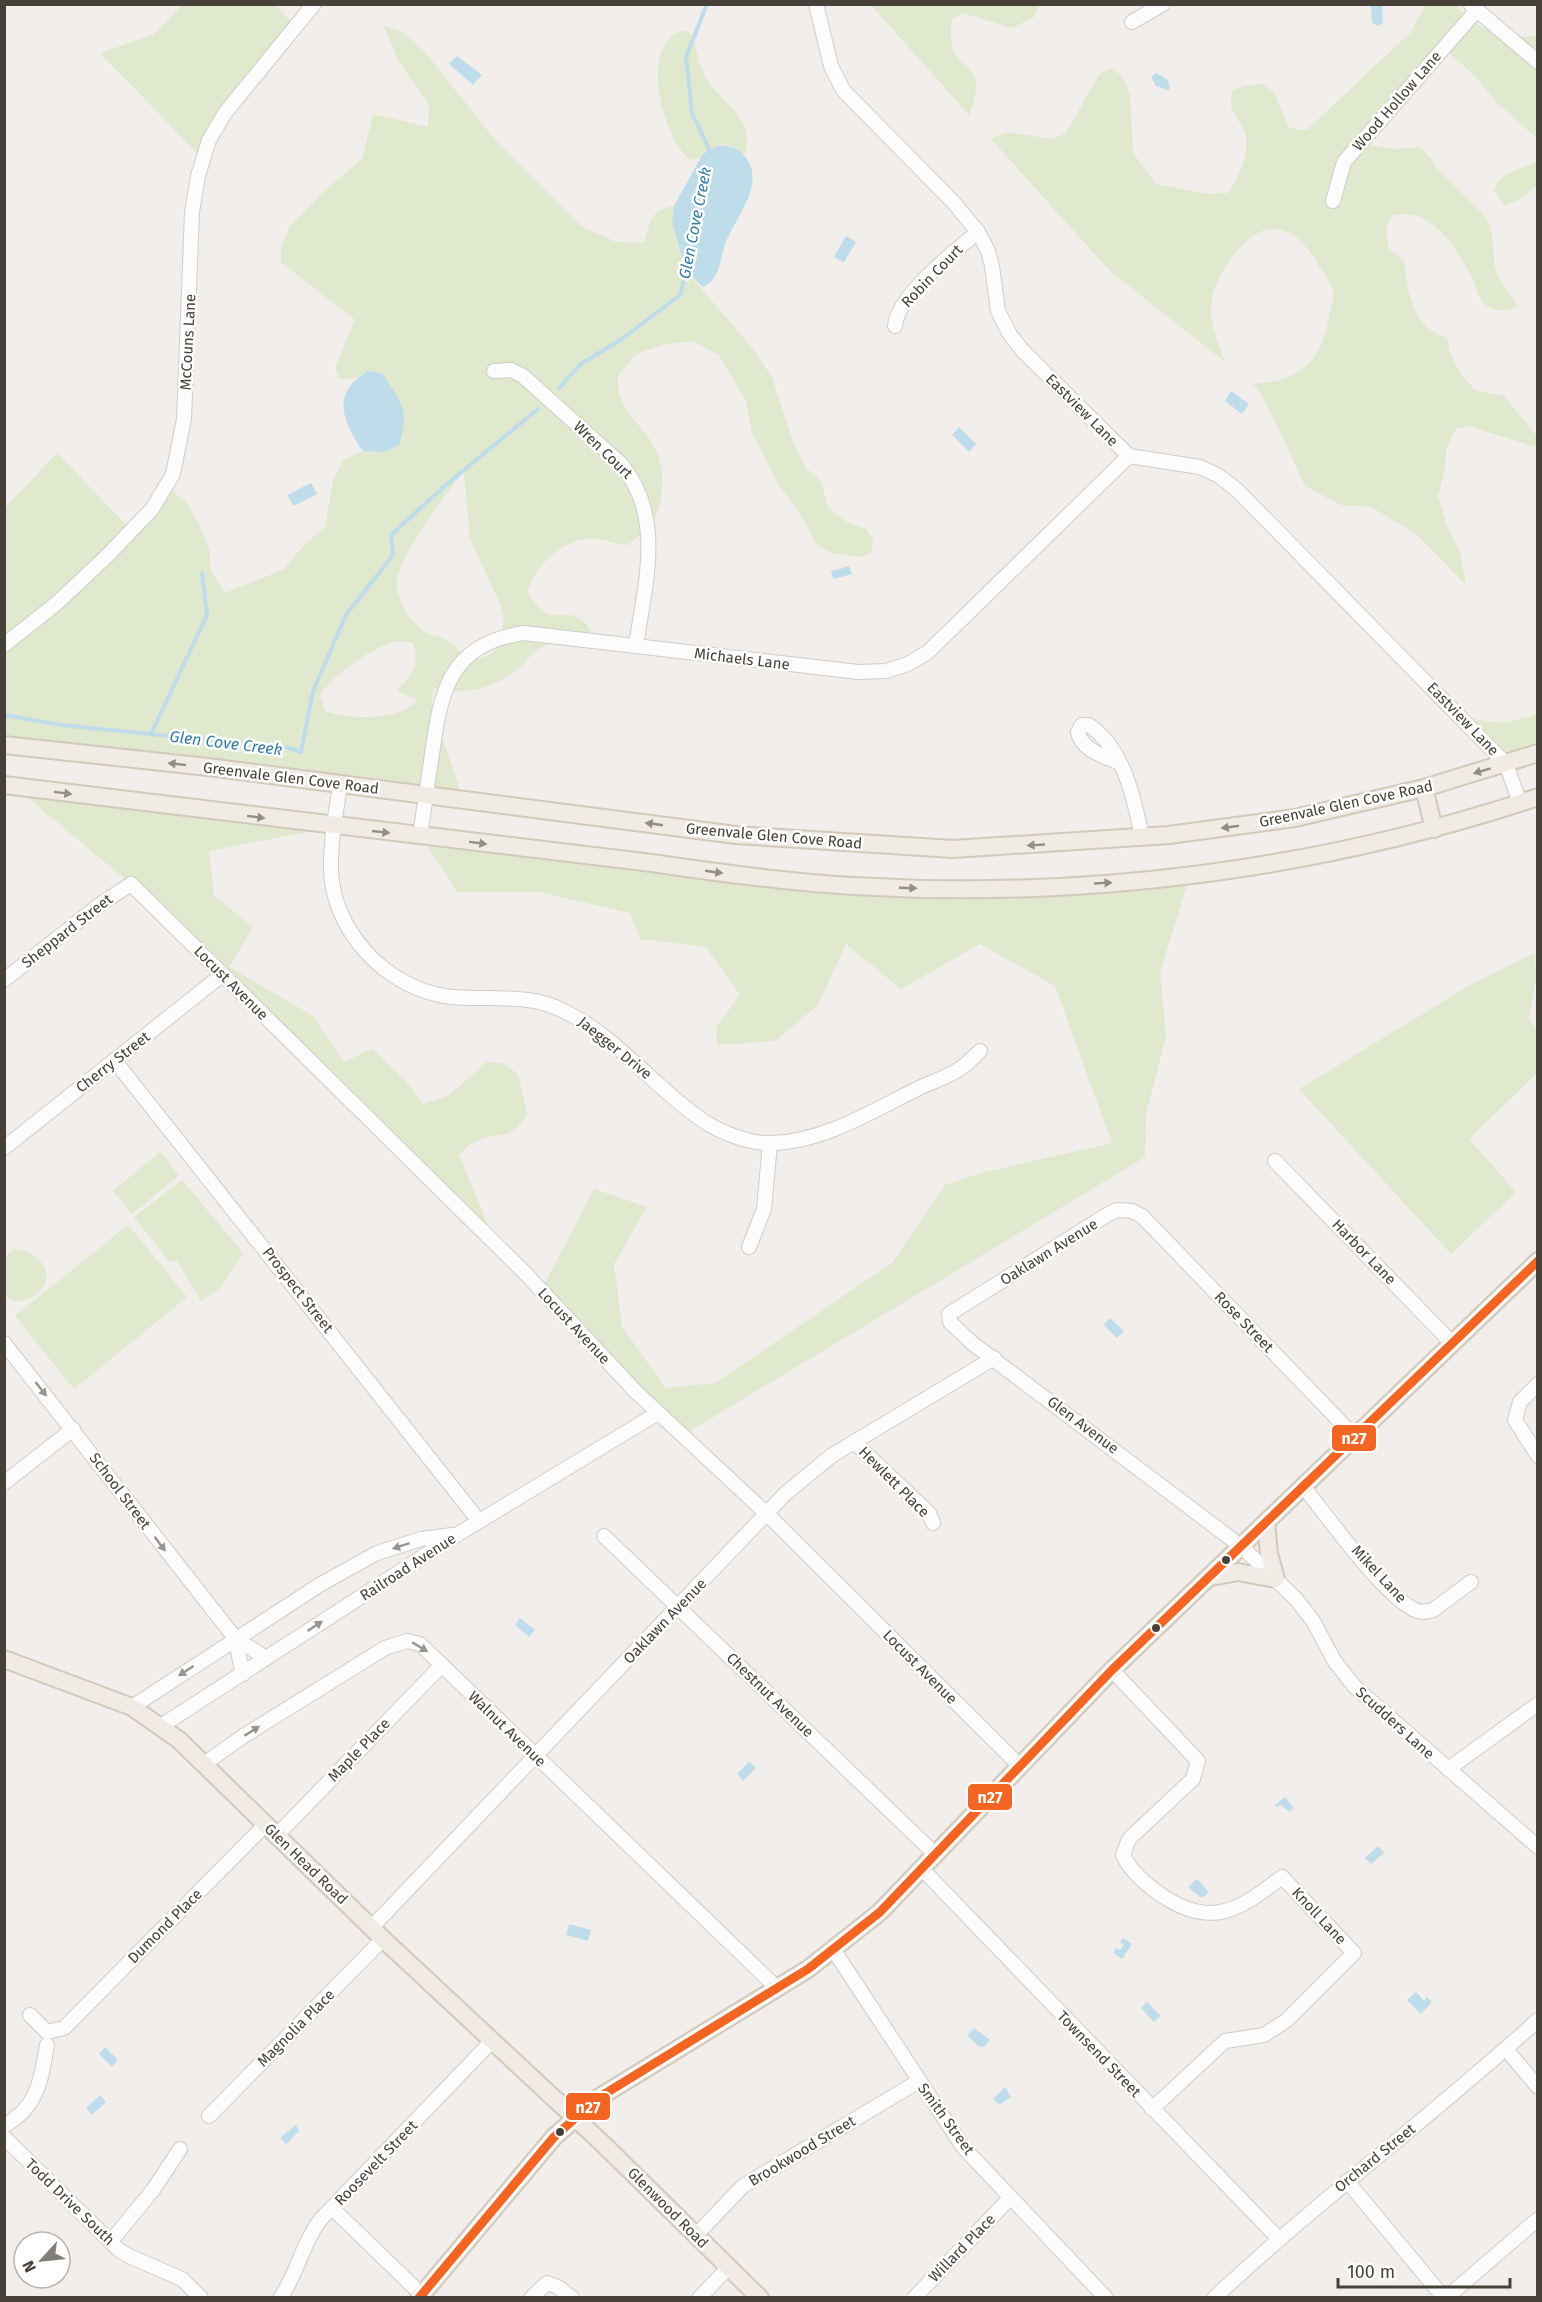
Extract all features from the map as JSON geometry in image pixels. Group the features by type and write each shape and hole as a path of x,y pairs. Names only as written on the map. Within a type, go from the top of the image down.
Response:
{"main road":[{"name":"Greenvale Glen Cove Road","path":"4,744 736,835 894,847 953,849 1143,837 1295,818 1424,788 1538,753"},
{"path":"4,785 745,876 853,886 934,889 1115,882 1194,874 1318,855 1434,829 1538,797"},
{"path":"1424,788 1434,829"},
{"path":"420,2296 554,2138 613,2087 808,1969 880,1911 1112,1670 1538,1261"},
{"path":"1211,1577 1238,1572 1275,1579 1269,1554 1266,1522"},
{"name":"Glen Head Road","path":"4,1659 132,1707 161,1726 204,1764 377,1934 576,2119"},
{"name":"Glenwood Road","path":"576,2119 760,2298"}],"street":[{"name":"McCouns Lane","path":"4,645 57,603 107,556 152,509 173,474 184,419 192,212 198,176 209,140 225,113 314,4"},
{"name":"Eastview Lane","path":"816,4 831,66 843,90 954,203 978,232 988,251 998,311 1009,333 1022,350 1129,456 1200,467 1219,476 1237,490 1506,764 1520,803"},
{"path":"1132,22 1163,4"},
{"path":"1474,7 1535,55"},
{"name":"Wood Hollow Lane","path":"1333,201 1344,162 1474,7"},
{"name":"Robin Court","path":"896,326 897,313 903,304 937,268 978,232"},
{"name":"Wren Court","path":"494,371 512,370 523,376 621,464 634,481 645,504 648,528 646,568 636,646"},
{"name":"Michaels Lane","path":"420,836 437,717 444,688 456,668 477,648 500,636 524,633 858,672 886,671 908,664 946,637 1129,456"},
{"path":"1118,762 1130,787 1143,837"},
{"name":"Jaegger Drive","path":"340,785 331,872 340,911 353,935 369,956 411,986 443,996 512,996 562,1010 604,1035 696,1116 723,1131 770,1143 810,1137 863,1116 958,1071 980,1051"},
{"name":"Locust Avenue","path":"131,884 496,1244 658,1413 767,1514 1020,1766"},
{"name":"Sheppard Street","path":"4,980 102,903 131,884"},
{"name":"Cherry Street","path":"7,1142 115,1061 222,975"},
{"name":"Prospect Street","path":"115,1061 479,1521"},
{"path":"749,1247 764,1209 770,1143"},
{"name":"Harbor Lane","path":"1275,1161 1452,1343"},
{"name":"Oaklawn Avenue","path":"967,1302 1117,1210 1132,1210"},
{"name":"Rose Street","path":"1132,1210 1142,1216 1354,1436"},
{"name":"Glen Avenue","path":"967,1302 949,1314 950,1322 1242,1546"},
{"name":"School Street","path":"4,1343 235,1638 266,1658"},
{"name":"Oaklawn Avenue","path":"377,1934 535,1756 814,1468 994,1358"},
{"path":"1538,1384 1520,1402 1515,1411 1516,1423 1538,1456"},
{"name":"Railroad Avenue","path":"161,1726 458,1534 658,1413"},
{"path":"4,1483 73,1429"},
{"name":"Hewlett Place","path":"854,1442 929,1513 933,1523"},
{"name":"Mikel Lane","path":"1303,1486 1360,1557 1413,1609 1426,1612 1433,1610 1470,1582"},
{"path":"132,1707 235,1638 321,1584 377,1553 421,1539 458,1534"},
{"name":"Chestnut Avenue","path":"604,1536 935,1854"},
{"name":"Scudders Lane","path":"1242,1546 1296,1599 1313,1622 1335,1662 1355,1688 1538,1847"},
{"name":"School Street","path":"235,1638 243,1674"},
{"name":"Walnut Avenue","path":"204,1764 245,1735 395,1643 407,1641 420,1644 777,1988"},
{"name":"Maple Place","path":"271,1830 442,1665"},
{"name":"Knoll Lane","path":"1112,1670 1198,1761 1193,1779 1129,1839 1123,1855 1127,1865 1149,1886 1177,1905 1206,1914 1238,1909 1282,1877 1354,1953 1287,2020 1264,2035 1225,2041 1152,2109"},
{"path":"1448,1769 1538,1704"},
{"name":"Dumond Place","path":"30,2015 47,2032 64,2028 271,1830"},
{"name":"Townsend Street","path":"922,1869 1278,2238"},
{"name":"Magnolia Place","path":"209,2116 377,1934"},
{"name":"Smith Street","path":"833,1949 963,2147 1106,2298"},
{"name":"Orchard Street","path":"1214,2298 1278,2238 1538,2020"},
{"name":"Roosevelt Street","path":"280,2298 294,2275 309,2235 492,2041"},
{"path":"4,2126 28,2109 41,2078 47,2045"},
{"path":"1506,2049 1538,2087"},
{"name":"Brookwood Street","path":"696,2235 744,2186 919,2081"},
{"name":"Todd Drive South","path":"4,2137 87,2221 129,2256 182,2279 201,2298"},
{"path":"111,2241 153,2190 180,2149"},
{"path":"1347,2181 1445,2298 1538,2219"},
{"name":"Willard Place","path":"914,2298 1010,2198"},
{"path":"332,2208 420,2296"},
{"path":"699,2298 729,2267"},
{"path":"531,2298 547,2283 572,2298"}],"green space":[{"path":"182,5 275,5 295,26 244,87 203,159 100,53 153,35"},
{"path":"871,5 1038,5 1034,17 1012,28 963,13 952,19 951,38 954,52 973,74 976,82 969,115"},
{"path":"1425,5 1455,5 1482,27 1502,35 1525,37 1537,35 1537,45 1530,55 1537,71 1537,138 1498,104 1475,76 1447,51 1361,144 1394,149 1419,147 1431,158 1436,167 1483,214 1491,227 1495,268 1504,287 1518,306 1507,310 1496,310 1486,306 1459,255 1441,232 1431,223 1419,217 1406,214 1392,216 1386,229 1389,249 1404,260 1410,296 1419,317 1435,333 1447,338 1450,353 1460,373 1475,390 1504,396 1537,436 1537,446 1533,446 1468,426 1456,429 1447,446 1444,474 1438,496 1447,526 1460,552 1466,585 1415,533 1371,507 1341,505 1305,486 1259,390 1252,384 1282,379 1305,367 1313,359 1325,334 1333,300 1332,287 1309,251 1299,240 1288,232 1277,229 1266,230 1254,235 1242,245 1221,274 1215,287 1211,310 1215,334 1225,362 1109,270 991,139 1006,132 1053,139 1066,133 1099,75 1110,68 1121,75 1130,93 1133,153 1156,184 1207,194 1228,193 1240,172 1247,145 1244,130 1232,108 1232,91 1244,86 1263,84 1274,92 1288,127 1299,130 1308,129 1411,32"},
{"path":"384,26 401,31 424,51 496,141 581,226 616,242 644,243 655,214 674,206 672,222 686,271 749,344 772,377 792,439 805,467 821,481 828,508 847,522 866,529 873,539 872,552 863,557 831,553 817,545 799,512 779,485 752,433 746,401 719,355 693,341 663,345 636,354 617,377 626,408 649,438 659,457 662,489 654,519 647,530 628,545 585,539 563,547 553,554 537,572 528,593 536,605 550,615 568,615 583,621 597,641 564,642 545,646 534,652 511,675 479,689 456,691 433,688 432,708 463,799 5,745 4,509 57,453 131,530 167,487 185,501 197,520 209,550 211,570 225,593 283,570 305,544 325,527 333,481 343,460 363,451 384,452 368,371 354,379 340,379 335,368 355,320 281,262 281,249 289,227 321,194 362,159 373,114 428,127 429,104 399,62","holes":["464,472 470,539 501,606 504,618 500,645 492,653 478,659 466,655 446,640 423,630 406,611 397,589 400,571 414,541","398,641 412,642 415,650 414,669 397,691 417,700 410,707 399,712 374,717 347,716 325,711 320,695 335,678 365,655"]},
{"path":"680,31 690,32 699,62 709,83 741,120 746,130 747,142 744,155 728,145 690,160 680,149 671,133 664,114 658,74 660,56 668,41"},
{"path":"1537,163 1537,185 1518,200 1505,205 1494,191 1497,184 1505,175"},
{"path":"1537,714 1537,753 1506,764 1461,718 1505,723"},
{"path":"15,787 334,827 209,851 214,896 253,927 229,967 313,1016 344,1062 372,1049 407,1082 423,1104 448,1096 487,1062 502,1063 518,1074 527,1114 521,1123 505,1134 475,1141 459,1155 496,1244 131,884"},
{"path":"420,836 853,886 1190,875 1160,973 1166,1036 1146,1114 1145,1157 682,1436 541,1291 594,1189 647,1207 614,1264 622,1327 666,1388 716,1383 893,1262 945,1185 981,1173 1112,1143 1055,986 980,944 901,989 846,944 818,1005 775,1041 717,1045 716,1027 740,995 706,947 640,939 630,913 540,892 458,892"},
{"path":"1535,953 1536,979 1529,1018 1537,1032 1537,1073 1469,1139 1516,1192 1451,1254 1299,1089 1469,986"},
{"path":"160,1152 179,1175 132,1214 113,1191"},
{"path":"182,1180 243,1253 221,1286 201,1301 177,1261 169,1261 134,1217"},
{"path":"128,1225 187,1297 74,1389 15,1316"},
{"path":"14,1249 33,1255 46,1270 46,1280 42,1288 35,1295 17,1301 5,1294 3,1286 5,1257"}],"water":[{"path":"1371,5 1382,5 1383,22 1379,26 1372,23"},
{"path":"457,56 482,75 473,85 449,64"},
{"path":"1156,73 1168,80 1170,91 1156,86 1151,77"},
{"path":"718,146 730,147 740,152 751,168 753,179 747,201 725,244 716,274 709,284 703,287 686,271 672,222 674,206 702,155"},
{"path":"846,236 856,242 844,262 834,257"},
{"path":"368,371 382,373 399,400 404,414 399,445 384,452 363,451 346,419 344,398 348,389"},
{"path":"1231,391 1249,404 1242,414 1225,401"},
{"path":"959,427 976,444 969,452 952,435"},
{"path":"311,483 317,494 294,506 287,495"},
{"path":"849,566 852,574 833,579 831,571"},
{"path":"1110,1318 1124,1331 1117,1338 1104,1325"},
{"path":"520,1618 535,1630 529,1637 515,1625"},
{"path":"749,1762 755,1766 755,1769 743,1781 737,1774"},
{"path":"1285,1797 1294,1808 1290,1812 1280,1805 1277,1807 1275,1805"},
{"path":"1378,1846 1384,1853 1371,1864 1365,1858"},
{"path":"1197,1879 1209,1892 1202,1898 1188,1887"},
{"path":"569,1924 591,1930 588,1941 566,1935"},
{"path":"1123,1938 1132,1944 1122,1959 1113,1953 1116,1948 1120,1950 1124,1945 1120,1942"},
{"path":"1416,1992 1424,2001 1427,1997 1432,2002 1421,2014 1407,2000"},
{"path":"1147,2002 1161,2016 1154,2022 1141,2008"},
{"path":"974,2028 990,2040 983,2047 978,2046 967,2035"},
{"path":"105,2047 118,2060 112,2067 99,2054"},
{"path":"1005,2087 1011,2097 999,2105 993,2099"},
{"path":"100,2095 106,2102 92,2115 86,2108"},
{"path":"296,2125 299,2131 286,2144 280,2138"}],"waterway":[{"name":"Glen Cove Creek","path":"707,4 686,57 692,113 709,149 708,154"},
{"name":"Glen Cove Creek","path":"559,388 581,364 622,339 680,295 687,268"},
{"name":"Glen Cove Creek","path":"4,715 61,725 289,748 301,752 313,691 346,615 393,555 391,535 447,484 538,409"},
{"path":"151,734 207,615 202,573"}],"transit line":[{"name":"n27","path":"419,2298 554,2137 598,2098 808,1969 880,1912 1112,1670 1538,1261"}]}
